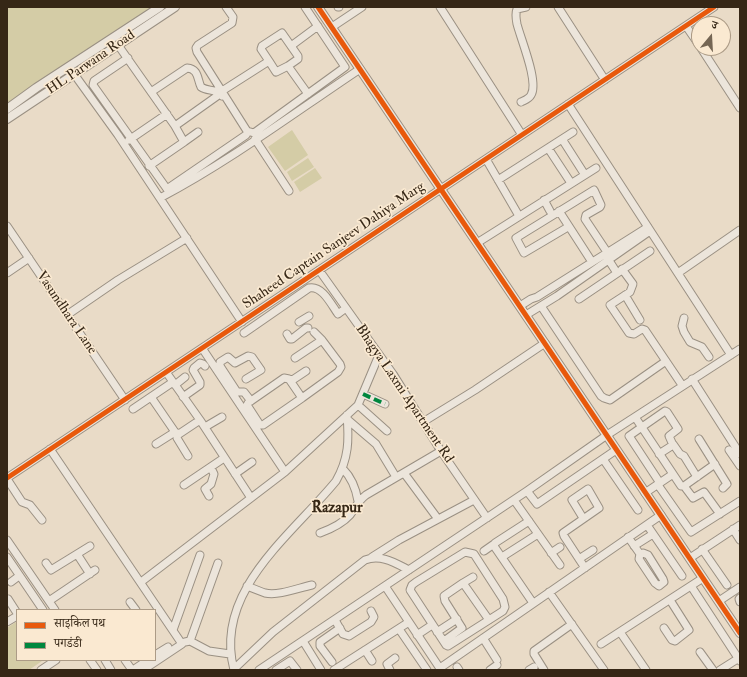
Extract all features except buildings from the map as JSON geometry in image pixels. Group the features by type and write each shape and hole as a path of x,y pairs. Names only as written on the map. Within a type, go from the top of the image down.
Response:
{"street":[{"path":"7,109 36,88 69,68 160,7"},
{"name":"HL Parwana Road","path":"7,119 175,7"},
{"path":"226,7 233,17 232,23 198,45 196,48 197,52 246,135 253,141 289,191"},
{"path":"305,7 345,67"},
{"path":"318,7 740,633"},
{"path":"332,28 362,7"},
{"path":"440,7 522,135"},
{"path":"521,102 531,95 534,81 520,37 515,13 517,9 526,7"},
{"path":"558,7 605,80"},
{"name":"Shaheed Captain Sanjeev Dahiya Marg","path":"7,479 714,7"},
{"path":"291,46 318,26"},
{"path":"686,26 691,33"},
{"path":"282,33 299,58 278,72 276,72 269,60 261,49 262,46 282,33"},
{"path":"118,45 175,126 184,142"},
{"path":"706,56 740,108"},
{"path":"128,58 94,81 94,87 163,186 168,189 246,135"},
{"path":"175,126 221,92 269,60"},
{"path":"151,92 190,68 198,74 201,87 206,90 221,92 247,131 254,133 354,61"},
{"path":"288,66 308,94"},
{"path":"69,68 75,74 124,144 242,322"},
{"path":"160,198 185,185 360,69"},
{"path":"568,104 731,355"},
{"path":"124,144 166,114"},
{"path":"149,166 198,132"},
{"path":"498,180 574,132"},
{"path":"562,139 585,175"},
{"path":"548,148 571,184"},
{"path":"486,159 519,216"},
{"path":"477,242 596,168"},
{"path":"568,227 524,253 516,238 594,190 601,205 586,215 585,218 607,256 619,271 633,284 630,292 610,305 629,333 634,334 642,329 645,330 682,385"},
{"path":"544,200 550,211"},
{"path":"559,211 592,262"},
{"name":"Vasundhara Lane","path":"7,226 125,400"},
{"path":"526,315 541,306 607,256 649,229"},
{"path":"678,273 740,230"},
{"path":"67,315 118,280 186,238"},
{"path":"579,300 650,250"},
{"path":"520,306 592,262 607,256"},
{"path":"7,273 29,258"},
{"name":"Bhagya Laxmi Apartment Rd","path":"320,270 379,355 441,451 487,518"},
{"path":"244,333 311,288 320,290 338,314 346,308"},
{"path":"625,295 640,320"},
{"path":"541,306 601,396 607,400 610,400 666,361"},
{"path":"299,322 307,317 312,329 340,364 340,370 302,398 263,425 260,425 247,407 247,404 281,379 287,378 302,398"},
{"path":"684,318 682,326 690,342 702,347 709,357"},
{"path":"287,334 292,339 306,328 312,329"},
{"path":"295,358 322,340"},
{"path":"423,422 475,390 544,343"},
{"path":"202,348 285,472"},
{"path":"259,670 514,500 607,434 740,349"},
{"path":"141,582 285,472 331,429 348,418 358,405 379,355"},
{"path":"246,379 260,370 252,357 248,356 235,363 228,357 220,362 220,366 237,392 244,392 251,401"},
{"path":"183,397 200,385 200,382 193,370 194,368 200,363 205,366"},
{"path":"291,382 306,371"},
{"path":"166,372 205,427 251,498"},
{"path":"133,409 185,377"},
{"path":"692,379 740,454"},
{"path":"363,394 385,404"},
{"path":"151,397 176,433 177,438 188,456"},
{"path":"358,405 387,431"},
{"path":"697,477 684,456 680,454 673,444 669,436 678,431 678,429 666,411 629,435 629,438 690,532 740,501"},
{"path":"205,427 222,417"},
{"path":"635,417 681,486 684,486 693,498 704,492 720,514"},
{"path":"348,418 348,449 342,469 336,480 327,492 271,553 247,586 232,620 230,654 234,669 273,632 365,560 474,500"},
{"path":"348,418 376,444 385,456 396,477"},
{"path":"156,444 176,433 180,434 200,420"},
{"path":"699,439 727,484 723,488"},
{"path":"659,454 673,444"},
{"path":"50,449 182,644"},
{"path":"527,491 537,504 616,450"},
{"path":"729,450 740,466"},
{"path":"320,533 333,529 341,523 350,515 358,501 376,488 441,451"},
{"path":"184,485 224,458"},
{"path":"603,459 638,510"},
{"path":"235,474 252,462"},
{"path":"684,486 715,464"},
{"path":"209,496 205,489 212,483 214,474 211,468"},
{"path":"342,469 356,489 358,501"},
{"path":"404,473 438,519"},
{"path":"645,492 673,474"},
{"path":"7,479 22,502 30,505 42,520"},
{"path":"514,500 560,565"},
{"path":"385,586 440,669 661,515"},
{"path":"583,518 563,533 585,568"},
{"path":"484,551 529,521"},
{"path":"690,558 740,524"},
{"path":"647,525 682,576"},
{"path":"733,529 740,540"},
{"path":"502,557 538,534"},
{"path":"634,546 653,534"},
{"path":"628,537 640,554"},
{"path":"494,544 533,604"},
{"path":"7,553 10,546"},
{"path":"10,546 54,609"},
{"path":"46,563 51,570 90,546"},
{"path":"551,553 560,547"},
{"path":"579,559 593,550"},
{"path":"702,550 726,584"},
{"path":"464,552 474,554 504,601 505,607 503,611 451,646 446,645 432,625 411,592 411,588 416,582 464,552"},
{"path":"49,601 92,572 77,554"},
{"path":"173,630 200,555"},
{"path":"7,557 42,609"},
{"path":"372,557 380,557 409,570"},
{"path":"190,641 218,563"},
{"path":"10,582 20,576"},
{"path":"444,641 462,629 443,597 473,576"},
{"path":"602,644 703,578"},
{"path":"463,583 489,620"},
{"path":"247,586 272,594 312,585"},
{"path":"691,586 739,660 720,670"},
{"path":"719,601 740,587"},
{"path":"549,592 604,670"},
{"path":"740,598 740,602"},
{"path":"7,600 8,599 16,612"},
{"path":"664,628 672,640 675,641 689,630 670,600"},
{"path":"130,602 135,609"},
{"path":"335,620 344,635 349,636 371,622 374,617 371,611"},
{"path":"7,622 16,615"},
{"path":"437,632 457,619"},
{"path":"334,670 345,667 366,650 409,622"},
{"path":"544,670 534,654 534,651 572,624"},
{"path":"417,634 432,625"},
{"path":"332,662 320,646 320,642 340,628"},
{"path":"399,628 427,670"},
{"path":"620,632 646,670"},
{"path":"483,638 497,663 490,670"},
{"path":"143,670 182,644 190,641 209,651 230,654"},
{"path":"303,641 321,670"},
{"path":"156,654 168,647"},
{"path":"366,650 372,661"},
{"path":"700,652 713,670"},
{"path":"390,670 387,664 395,658"},
{"path":"41,670 52,661"},
{"path":"91,661 97,670"},
{"path":"106,661 111,670"},
{"path":"126,661 132,670 146,661"},
{"path":"276,670 289,661 297,670"}],"shaded area":[{"path":"7,7 156,7 7,106"},
{"path":"292,130 308,155 285,171 268,147"},
{"path":"308,158 314,167 292,181 287,172"},
{"path":"315,168 322,178 300,192 294,182"},
{"path":"16,622 16,661 42,661 29,670 7,670 7,628"}],"marked path":[{"path":"363,394 385,404"}],"cycle path":[{"path":"318,7 740,633"},
{"path":"7,478 714,7"}],"district":[{"name":"Razapur","path":"337,509"}]}
